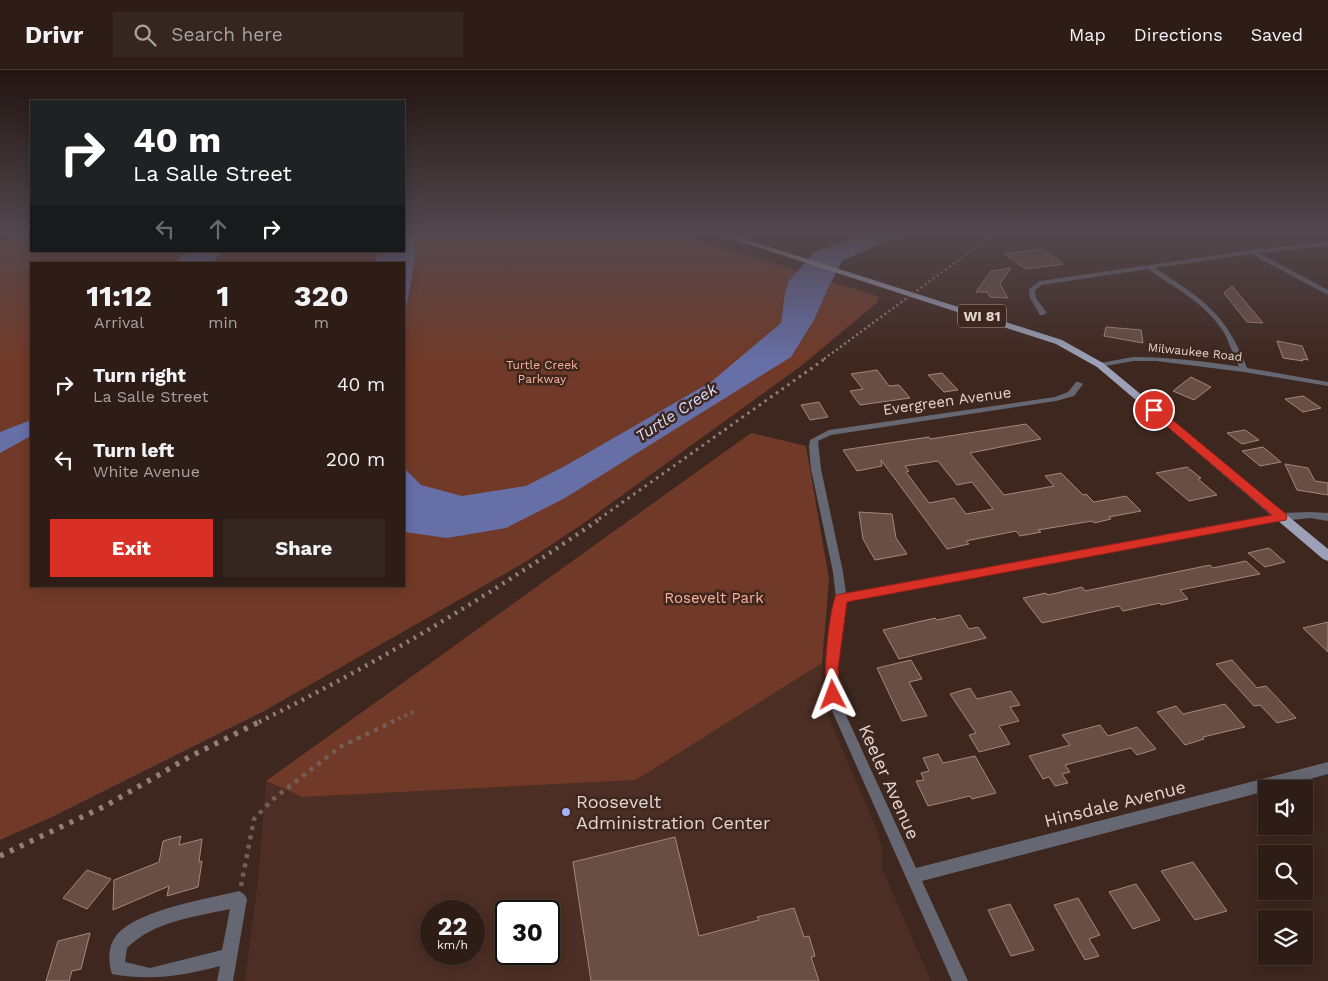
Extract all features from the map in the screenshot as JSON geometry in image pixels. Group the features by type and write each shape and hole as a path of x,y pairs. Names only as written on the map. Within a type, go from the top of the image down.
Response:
{"main road":[{"name":"WI 81","path":"854,277 1044,336 1076,350 1100,365 1328,556"}],"street":[{"path":"1042,313 1033,298 1032,289 1040,283 1088,277"},
{"path":"1163,277 1206,306 1220,319 1238,351 1244,370"},
{"path":"1297,277 1328,293"},
{"name":"Milwaukee Road","path":"1100,365 1133,359 1156,359 1244,370 1328,384"},
{"name":"Evergreen Avenue","path":"814,440 829,432 1056,399 1071,394 1080,384"},
{"name":"Keeler Avenue","path":"814,440 812,447 838,572 841,598 831,669 831,691 960,981"},
{"path":"841,598 1282,517 1310,515 1328,517"},
{"name":"Hinsdale Avenue","path":"912,876 1328,768"},
{"path":"225,981 239,899 166,917 135,929 120,943 116,958 118,968 150,976 229,956"}],"path":[{"path":"239,899 254,819 272,800 340,747 415,711"}],"shaded area":[{"name":"Roosevelt Administration Center","path":"822,663 822,701 876,828 882,848 882,868 931,981 245,981 258,880 266,781 302,797 636,780"}],"green space":[{"name":"Turtle Creek Parkway","path":"0,277 30,277 30,587 405,587 405,277 815,277 880,297 876,300 879,301 801,366 581,525 522,564 264,711 52,817 0,840"},
{"name":"Rosevelt Park","path":"751,433 806,446 829,579 822,663 636,780 302,797 266,781"}],"water":[{"path":"405,277 412,277 405,315"},
{"name":"Turtle Creek","path":"793,277 834,277 814,320 791,357 565,498 506,528 447,538 405,532 405,469 421,485 462,496 526,486 565,466 711,382 781,323 785,293 789,281"},
{"path":"30,420 30,437 0,453 0,432"}],"building":[{"path":"987,277 1005,277 1000,284 1008,298 990,297 987,292 976,292"},
{"path":"1232,286 1263,323 1247,322 1224,293"},
{"path":"1106,327 1141,330 1143,343 1104,336"},
{"path":"1277,341 1302,346 1308,360 1283,358"},
{"path":"877,370 889,386 899,385 910,398 860,405 850,391 863,389 851,374"},
{"path":"942,373 958,390 944,392 928,375"},
{"path":"1191,377 1211,387 1194,400 1173,391"},
{"path":"1303,396 1321,408 1303,412 1285,399"},
{"path":"819,402 828,417 810,420 801,405"},
{"path":"1026,424 1041,439 970,453 1004,495 1054,486 1045,476 1061,473 1083,495 1086,494 1094,502 1126,496 1141,511 1109,517 1111,519 1094,523 1092,521 1038,530 1041,532 1020,536 1016,531 966,541 969,544 947,549 881,460 882,466 857,471 843,450 929,437 930,439","holes":["938,461 957,485 972,482 993,509 966,514 954,498 929,503 906,472 909,471 905,466"]},
{"path":"1245,430 1259,440 1242,444 1227,433"},
{"path":"1263,447 1281,462 1260,466 1242,451"},
{"path":"1285,464 1308,468 1315,481 1328,483 1328,495 1297,490"},
{"path":"1187,467 1201,478 1198,479 1217,495 1189,501 1156,473"},
{"path":"859,512 892,514 896,538 907,554 875,560 863,539"},
{"path":"1269,548 1285,562 1265,567 1248,553"},
{"path":"1246,561 1260,574 1180,590 1188,599 1161,605 1160,603 1123,611 1119,606 1042,623 1023,598 1046,593 1048,595 1082,587 1085,591 1210,565 1213,568"},
{"path":"960,615 969,629 978,627 986,638 899,659 883,630 935,618 937,620"},
{"path":"1328,622 1328,652 1303,628"},
{"path":"911,660 922,679 909,682 927,716 902,721 877,668"},
{"path":"1232,660 1257,688 1266,686 1296,718 1277,723 1260,705 1254,706 1216,664"},
{"path":"970,688 977,699 1011,691 1020,705 1010,707 1019,721 999,726 1010,744 979,752 969,735 976,733 950,694"},
{"path":"1225,704 1245,727 1203,737 1204,739 1185,745 1157,712 1176,706 1183,714"},
{"path":"1100,725 1108,736 1137,727 1156,749 1137,755 1131,748 1065,765 1070,772 1062,774 1068,783 1055,786 1049,777 1043,779 1029,756 1070,745 1062,735"},
{"path":"938,754 943,763 975,756 996,793 972,799 970,796 928,806 916,781 924,780 921,773 929,771 923,758"},
{"path":"181,836 179,845 202,839 199,862 202,861 198,887 167,896 169,886 113,910 114,880 159,862 163,841"},
{"path":"675,837 699,936 759,920 757,917 794,908 804,937 809,936 815,956 811,957 819,981 591,981 573,862"},
{"path":"1193,862 1227,911 1195,920 1161,871"},
{"path":"87,870 111,879 87,909 63,898"},
{"path":"1136,884 1160,920 1133,929 1109,892"},
{"path":"1078,898 1100,935 1089,939 1099,956 1085,960 1054,905"},
{"path":"1010,904 1034,950 1011,956 988,910"},
{"path":"90,933 81,969 72,971 69,981 46,981 58,941"}],"railway":[{"path":"824,359 936,277"},
{"path":"599,519 826,358"},
{"path":"259,722 391,652 518,574 601,518"},
{"path":"0,856 107,805 191,756 259,722"}],"place":[{"name":"Roosevelt Administration Center","path":"566,812"}],"route":[{"path":"833,695 831,691 831,669 841,598 1282,517 1154,410"}]}
